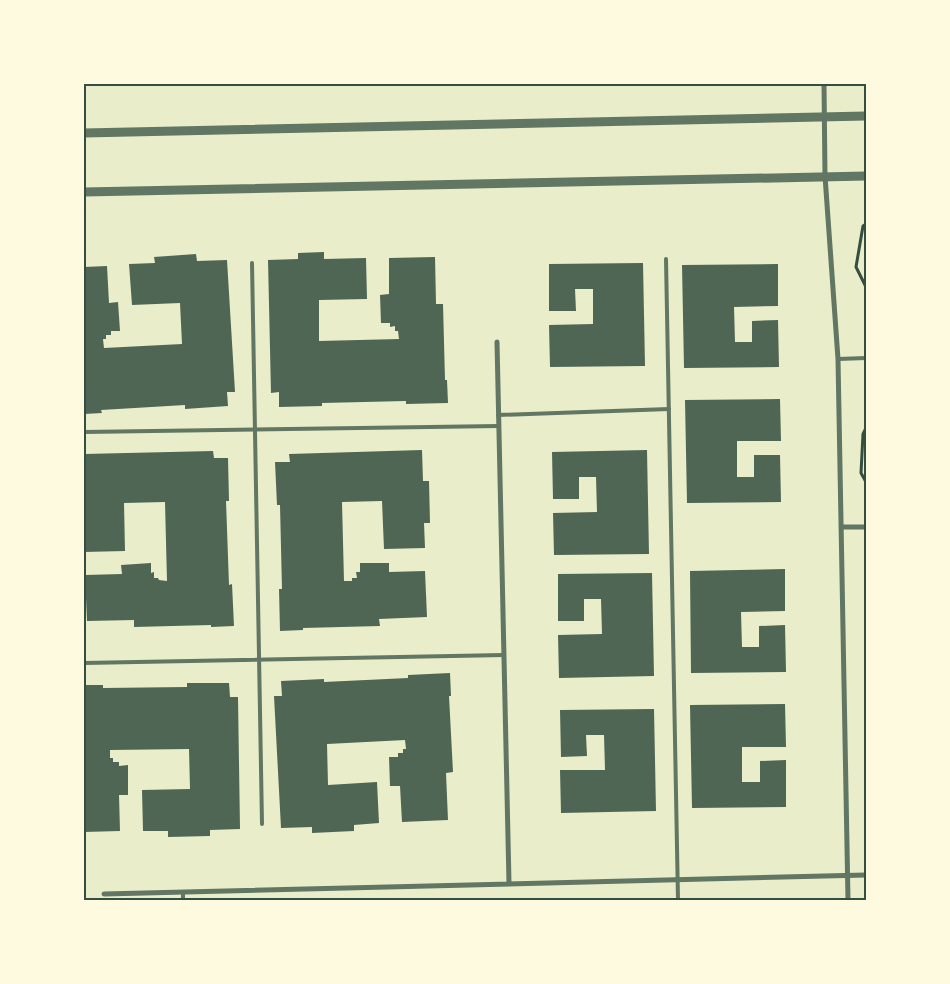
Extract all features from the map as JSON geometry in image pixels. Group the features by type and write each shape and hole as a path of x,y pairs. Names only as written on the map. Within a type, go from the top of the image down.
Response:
{"street":[{"path":"824,84 825,176 838,359 848,900"},
{"path":"84,133 866,116"},
{"path":"84,192 866,176"},
{"path":"497,342 509,883"},
{"path":"842,527 866,527"},
{"path":"104,894 866,875"}],"lane":[{"path":"666,259 678,900"},
{"path":"252,263 262,824"},
{"path":"838,359 866,358"},
{"path":"498,415 669,409"},
{"path":"84,432 498,426"},
{"path":"84,662 504,655"},
{"path":"183,892 183,900"}],"path":[{"path":"866,224 863,226 856,267 866,287"},
{"path":"866,428 863,434 861,473 866,482"}],"building":[{"path":"324,252 324,259 366,258 367,299 319,300 319,341 399,339 395,326 390,327 390,323 381,323 380,295 389,294 389,258 435,257 436,304 443,304 445,380 447,380 448,403 406,404 406,401 322,403 322,406 279,407 279,392 271,393 268,260 298,259 298,253"},
{"path":"196,254 197,261 227,260 235,392 227,392 228,406 185,409 185,405 101,410 102,413 84,414 84,267 107,266 109,303 118,302 120,331 111,331 111,335 106,335 106,339 103,339 104,348 182,344 180,303 132,305 129,264 155,263 154,257"},
{"path":"643,263 645,366 550,367 549,325 593,324 593,289 575,289 576,311 549,311 549,264"},
{"path":"778,264 778,306 734,307 735,342 752,342 752,321 778,320 779,367 684,368 682,265"},
{"path":"780,399 781,441 737,441 737,477 754,477 754,455 780,455 781,502 687,503 685,400"},
{"path":"422,450 423,481 429,481 430,523 424,523 425,548 384,549 382,501 342,502 344,581 352,581 352,578 357,578 356,572 360,572 360,563 389,563 389,572 425,571 427,617 379,619 380,626 303,628 303,630 280,631 279,589 282,589 280,505 277,505 275,462 290,462 289,454"},
{"path":"647,450 649,554 554,555 553,513 597,512 596,477 579,477 579,499 553,499 552,452"},
{"path":"213,451 214,458 228,458 229,501 226,501 229,585 232,584 234,626 134,627 134,620 87,621 85,575 122,574 121,565 151,563 151,573 154,572 154,578 167,581 165,502 124,503 125,551 84,552 84,454"},
{"path":"785,569 785,611 741,612 742,647 759,647 759,626 785,625 786,672 691,673 690,571"},
{"path":"652,573 654,676 559,678 558,635 602,634 601,599 584,599 584,621 558,621 558,574"},
{"path":"450,673 451,696 449,696 453,772 446,773 448,820 402,822 400,786 390,786 389,757 398,757 398,753 403,753 403,749 406,749 405,740 327,744 328,785 377,782 379,823 354,825 354,831 312,833 312,827 281,828 274,696 282,696 281,681 324,679 324,682 408,678 408,675"},
{"path":"187,683 229,683 230,697 238,697 240,829 210,830 210,836 168,837 168,831 143,831 142,790 190,789 189,749 110,750 110,758 113,758 113,762 119,762 119,766 128,765 128,795 119,795 120,831 84,832 84,685 103,685 103,688 187,687"},
{"path":"785,704 786,747 742,747 742,782 760,782 760,761 786,760 786,807 692,808 690,705"},
{"path":"654,709 656,811 561,813 560,770 605,770 604,735 586,735 587,756 561,757 560,710"}]}
